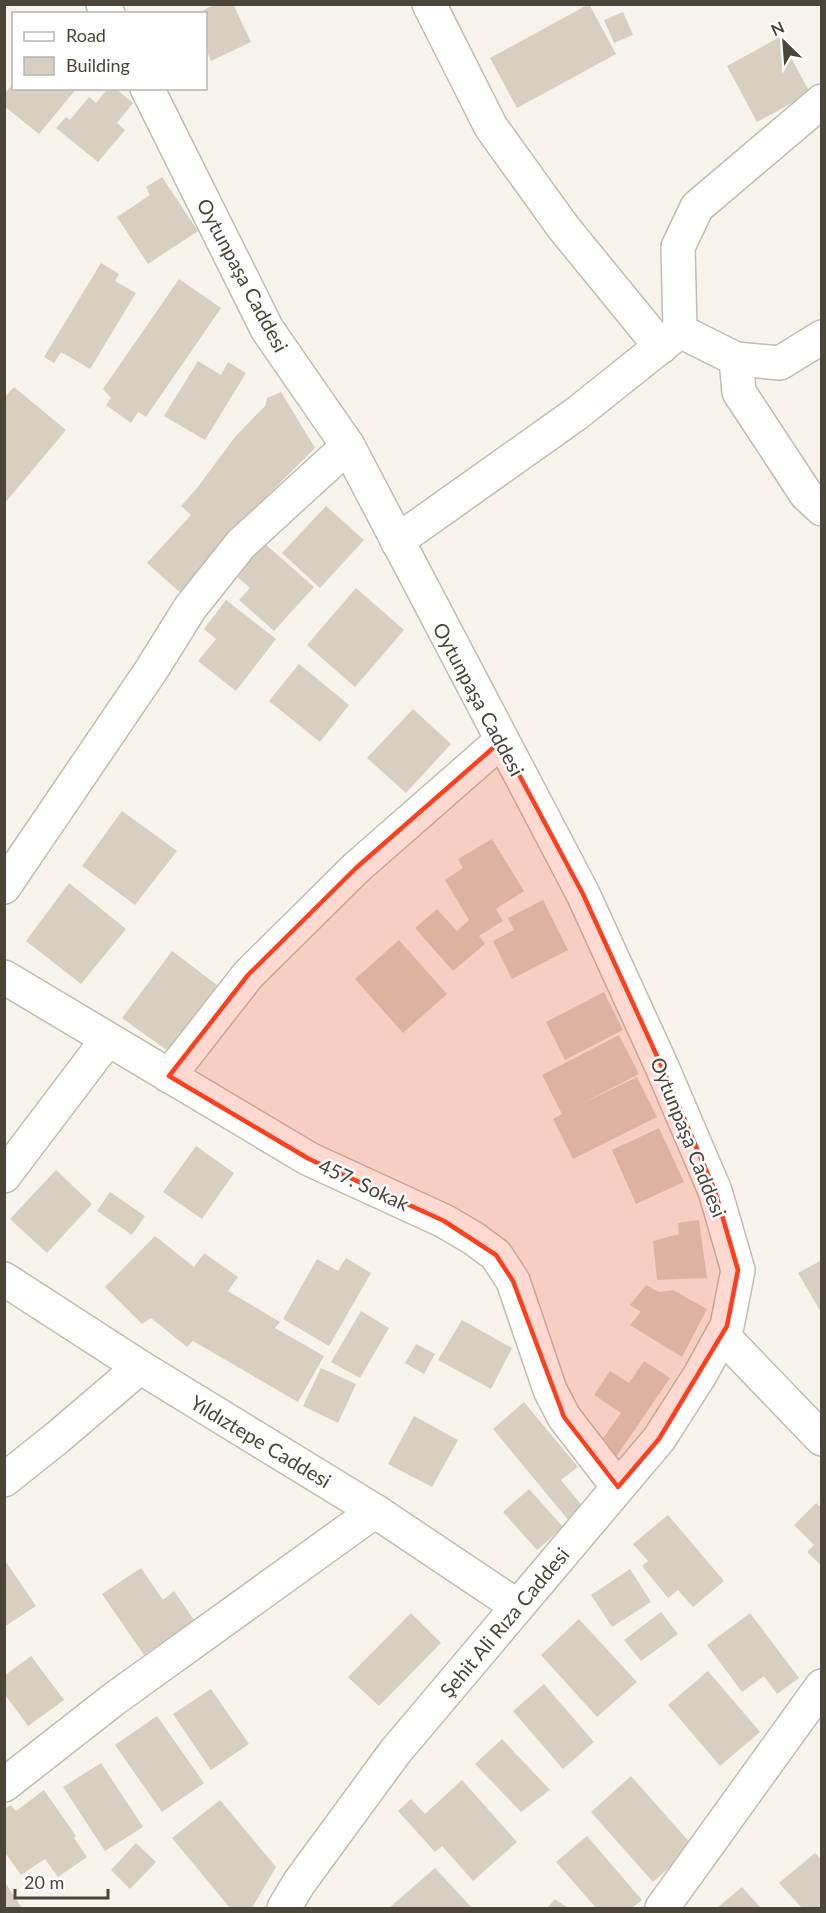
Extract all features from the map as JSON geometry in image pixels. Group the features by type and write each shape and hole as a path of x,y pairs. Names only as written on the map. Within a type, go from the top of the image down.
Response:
{"street":[{"path":"429,4 491,127 563,227 670,339 736,359 780,363 822,337"},
{"name":"Oytunpaşa Caddesi","path":"148,90 267,329 348,446 583,894 662,1067 715,1191 738,1270 727,1326 722,1335"},
{"path":"397,541 576,414 670,339 678,248 697,207 822,101"},
{"path":"736,359 739,392 806,494 822,508"},
{"path":"4,887 133,699 197,599 241,544 348,446"},
{"path":"169,1076 248,975 356,868 501,741"},
{"name":"457. Sokak","path":"4,977 309,1159 444,1221 496,1255 513,1281 550,1390 564,1417 618,1487"},
{"path":"4,1176 107,1040"},
{"name":"Yıldıztepe Caddesi","path":"4,1279 140,1367 375,1511 517,1606"},
{"path":"722,1335 822,1439"},
{"name":"Şehit Ali Rıza Caddesi","path":"284,1908 299,1883 395,1752 659,1439 700,1375 722,1335"},
{"path":"4,1480 140,1367"},
{"path":"4,1785 114,1699 375,1511"},
{"path":"662,1908 822,1686"}],"highlighted area":[{"path":"501,741 583,894 662,1067 715,1191 738,1270 727,1326 659,1439 618,1487 564,1417 513,1281 496,1255 444,1221 309,1159 169,1076 248,975 356,868"}],"building":[{"path":"215,4 233,4 251,42 211,61 207,51 207,12 201,12"},
{"path":"589,4 616,54 517,108 490,58"},
{"path":"623,12 633,35 614,43 604,20"},
{"path":"780,37 810,93 757,122 727,66"},
{"path":"12,85 12,90 75,90 39,134 4,106 4,94"},
{"path":"106,90 117,90 133,103 117,123 125,130 98,162 56,128 66,117 70,120 89,97 96,103"},
{"path":"162,177 198,231 148,264 117,217 150,195 146,187"},
{"path":"101,263 119,274 115,281 136,293 90,369 61,352 54,363 44,357"},
{"path":"179,279 221,308 146,417 138,412 131,423 106,405 111,398 103,389"},
{"path":"198,361 221,375 228,362 246,373 205,440 164,416"},
{"path":"14,387 66,430 4,504 4,398"},
{"path":"281,392 315,448 238,525 183,595 147,563 191,515 181,506 235,437 265,406 267,398"},
{"path":"326,506 364,540 320,588 282,553"},
{"path":"264,543 314,587 274,631 239,600 250,588 235,575"},
{"path":"356,588 404,630 355,687 307,645"},
{"path":"226,600 276,639 236,691 198,661 216,639 204,629"},
{"path":"299,664 349,705 320,742 269,701"},
{"path":"413,709 451,744 406,793 367,758"},
{"path":"122,811 177,851 135,905 82,866"},
{"path":"492,839 524,891 496,909 503,921 479,936 485,944 453,971 415,928 437,909 457,931 469,920 445,880 463,868 458,859"},
{"path":"69,883 126,929 81,984 26,941"},
{"path":"543,900 568,950 512,979 493,941 514,930 508,918"},
{"path":"399,940 447,994 403,1033 355,979"},
{"path":"172,951 221,988 172,1054 122,1018"},
{"path":"604,992 623,1030 565,1060 546,1022"},
{"path":"619,1035 639,1074 577,1106 637,1077 657,1117 573,1159 553,1119 562,1114 542,1075"},
{"path":"659,1128 684,1182 636,1204 612,1150"},
{"path":"196,1146 234,1173 202,1219 163,1192"},
{"path":"56,1170 92,1204 47,1253 10,1219"},
{"path":"110,1192 145,1216 132,1235 97,1211"},
{"path":"699,1220 707,1278 657,1280 653,1241 679,1234 678,1223"},
{"path":"155,1236 194,1267 204,1253 238,1277 228,1291 280,1322 275,1328 324,1356 298,1402 193,1341 187,1347 151,1318 142,1324 105,1287"},
{"path":"346,1258 371,1273 329,1346 283,1319 317,1259 338,1271"},
{"path":"822,1260 822,1314 798,1273"},
{"path":"646,1285 659,1292 673,1290 707,1309 682,1357 630,1325 641,1312 630,1305"},
{"path":"361,1311 389,1328 360,1378 331,1362"},
{"path":"462,1320 512,1348 491,1389 438,1360"},
{"path":"416,1344 435,1354 424,1374 405,1363"},
{"path":"644,1361 670,1378 614,1460 596,1448 621,1413 594,1395 610,1371 629,1383"},
{"path":"321,1368 356,1384 338,1423 303,1406"},
{"path":"524,1402 578,1467 561,1480 584,1508 569,1521 493,1429"},
{"path":"414,1416 458,1440 432,1487 388,1464"},
{"path":"529,1489 563,1527 537,1550 503,1512"},
{"path":"816,1503 822,1508 822,1566 807,1552 814,1545 794,1525"},
{"path":"668,1515 724,1581 693,1607 678,1590 668,1598 642,1566 648,1561 633,1544"},
{"path":"4,1559 36,1606 4,1627"},
{"path":"141,1568 163,1600 174,1591 194,1620 144,1655 102,1594"},
{"path":"630,1569 651,1602 612,1627 591,1595"},
{"path":"661,1612 678,1634 641,1661 624,1640"},
{"path":"411,1613 441,1643 379,1706 348,1677"},
{"path":"750,1613 799,1678 777,1694 764,1676 742,1692 707,1645"},
{"path":"579,1619 637,1682 597,1717 541,1655"},
{"path":"31,1656 64,1700 28,1726 4,1693 4,1676"},
{"path":"708,1671 760,1732 720,1766 668,1705"},
{"path":"544,1684 594,1742 563,1769 513,1711"},
{"path":"211,1689 249,1744 211,1770 173,1714"},
{"path":"157,1716 204,1783 162,1812 115,1745"},
{"path":"502,1739 550,1790 521,1812 475,1764"},
{"path":"101,1763 143,1827 105,1851 63,1787"},
{"path":"631,1776 693,1846 653,1882 591,1812"},
{"path":"462,1780 517,1842 473,1881 442,1846 435,1852 398,1811 411,1799 425,1814"},
{"path":"44,1790 76,1836 74,1838 87,1857 58,1877 45,1859 21,1875 4,1851 4,1809 11,1805 16,1811"},
{"path":"220,1800 276,1867 252,1908 230,1908 172,1838"},
{"path":"587,1836 642,1900 632,1908 596,1908 556,1862"},
{"path":"136,1843 156,1862 130,1889 111,1870"},
{"path":"815,1853 822,1860 822,1908 802,1908 779,1883"},
{"path":"435,1868 472,1908 389,1908"},
{"path":"4,1881 22,1908 4,1908"},
{"path":"742,1887 761,1908 717,1908"},
{"path":"555,1899 568,1908 547,1908"}]}
